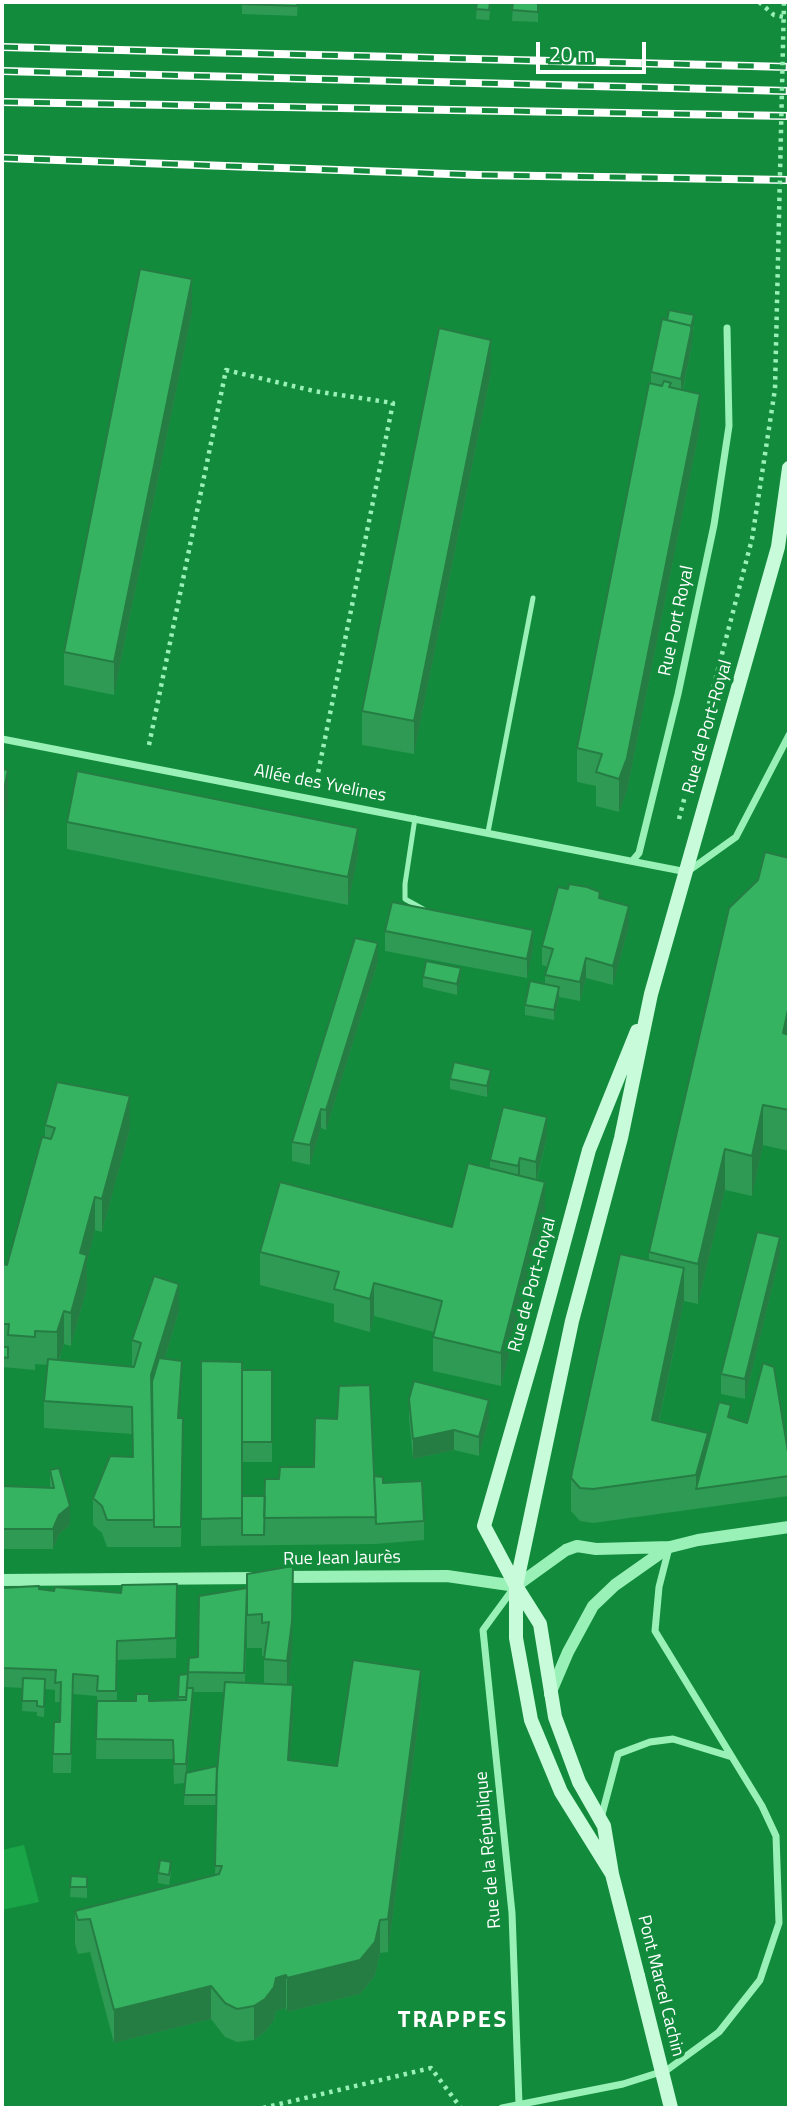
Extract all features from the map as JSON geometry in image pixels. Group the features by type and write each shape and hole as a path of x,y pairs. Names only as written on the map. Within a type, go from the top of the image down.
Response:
{"main road":[{"name":"Rue de Port-Royal","path":"612,1874 561,1792 531,1720 516,1638 516,1586 572,1321 621,1138 651,994 778,547 789,468"},
{"name":"Rue de Port-Royal","path":"612,1874 604,1826 579,1782 555,1717 540,1624 484,1526 589,1150 651,994"},
{"name":"Pont Marcel Cachin","path":"612,1874 671,2108"}],"street":[{"name":"Rue Port Royal","path":"633,860 639,853 675,707 713,525 729,426 727,328"},
{"path":"633,860 687,872 736,838 789,735"},
{"name":"Allée des Yvelines","path":"2,739 633,860"},
{"path":"516,1586 566,1550 577,1546 596,1549 670,1547 698,1540 789,1527"},
{"path":"550,1695 568,1651 593,1605 615,1585 670,1547"},
{"path":"502,2108 623,2084 667,2070 719,2032 761,1980 779,1923 776,1836 762,1806 655,1630 659,1587 670,1547"},
{"name":"Rue Jean Jaurès","path":"2,1580 447,1576 516,1586"},
{"name":"Rue de la République","path":"516,1586 483,1630 512,1913 520,2104"},
{"path":"600,1819 618,1754 650,1742 673,1739 732,1757"}],"lane":[{"path":"488,832 533,598"},
{"path":"415,818 405,899 427,912"}],"path":[{"path":"759,2 775,15 784,17"},
{"path":"679,819 752,539 775,389 784,2"},
{"path":"145,766 226,370 314,390 393,403 312,799"},
{"path":"263,2108 430,2068 461,2108"}],"green space":[{"path":"24,1845 39,1902 2,1910 2,1850"}],"building":[{"path":"242,2 298,2 297,6"},
{"path":"477,2 490,2 489,10 476,9"},
{"path":"513,2 538,2 538,12 512,10"},
{"path":"140,269 192,279 114,662 64,652"},
{"path":"669,310 694,315 691,326 667,320"},
{"path":"662,319 692,326 681,379 651,372"},
{"path":"439,328 491,340 414,721 362,711"},
{"path":"664,381 671,383 669,387 700,394 627,758 619,779 596,772 602,754 577,748 649,383 662,386"},
{"path":"2,769 8,770 2,799"},
{"path":"77,771 358,828 348,877 67,822"},
{"path":"765,852 789,858 789,1005 783,1033 789,1035 789,1110 763,1105 752,1156 725,1149 698,1264 649,1252 729,908 758,880"},
{"path":"569,884 587,887 600,892 599,898 629,906 613,966 586,958 580,982 545,975 553,949 542,946 558,887 568,889"},
{"path":"392,902 533,930 527,959 385,931"},
{"path":"355,938 378,943 326,1110 321,1109 310,1145 292,1142"},
{"path":"426,961 461,968 457,984 423,977"},
{"path":"530,981 559,987 554,1010 525,1005"},
{"path":"454,1062 491,1070 487,1086 450,1079"},
{"path":"57,1082 130,1096 102,1199 95,1197 80,1253 87,1255 71,1313 64,1311 57,1332 35,1331 35,1337 8,1335 9,1324 2,1324 2,1264 7,1265 42,1137 51,1139 55,1128 45,1125"},
{"path":"503,1107 547,1117 536,1162 520,1158 518,1166 490,1160"},
{"path":"468,1163 545,1182 501,1353 433,1337 442,1301 374,1283 370,1299 334,1289 339,1272 260,1252 280,1182 452,1227"},
{"path":"757,1232 780,1237 745,1379 721,1374"},
{"path":"620,1254 684,1268 652,1420 708,1433 696,1475 593,1489 580,1488 571,1478 572,1472"},
{"path":"154,1276 179,1284 151,1375 154,1520 107,1520 102,1506 93,1498 110,1456 133,1457 132,1407 44,1401 48,1359 134,1367 141,1343 132,1340"},
{"path":"2,1347 8,1347 8,1358 2,1357"},
{"path":"159,1358 182,1361 178,1418 183,1418 181,1527 154,1527 152,1382"},
{"path":"201,1361 242,1362 242,1518 201,1519"},
{"path":"763,1363 774,1367 789,1458 789,1476 696,1489 719,1402 731,1405 728,1417 747,1423"},
{"path":"242,1370 272,1370 272,1442 242,1442"},
{"path":"414,1381 489,1400 479,1437 454,1430 413,1439 409,1399"},
{"path":"370,1385 376,1517 264,1518 265,1479 279,1479 280,1467 314,1467 315,1418 337,1419 339,1386"},
{"path":"59,1468 70,1506 59,1515 53,1529 2,1529 2,1486 54,1488 50,1470"},
{"path":"374,1476 383,1477 383,1483 422,1481 424,1521 376,1524"},
{"path":"242,1496 265,1496 264,1535 242,1535"},
{"path":"293,1566 292,1622 287,1661 264,1659 269,1622 262,1623 262,1614 247,1615 247,1574"},
{"path":"177,1584 176,1638 117,1641 116,1691 97,1691 98,1676 73,1674 71,1754 53,1754 54,1722 60,1722 61,1682 55,1683 56,1670 3,1668 2,1588 39,1586 39,1589 54,1591 55,1587 121,1593 122,1585"},
{"path":"247,1588 244,1673 188,1672 189,1658 198,1657 199,1596"},
{"path":"353,1660 421,1670 388,1919 380,1920 375,1942 360,1960 287,1978 286,1975 276,1978 274,1987 265,1999 254,2006 237,2009 225,2003 211,1986 114,2010 90,1919 78,1920 75,1911 219,1874 222,1866 215,1866 217,1772 225,1682 293,1685 288,1760 337,1766"},
{"path":"188,1674 186,1697 178,1697 179,1675"},
{"path":"23,1678 45,1679 44,1707 37,1706 37,1701 22,1701"},
{"path":"187,1688 193,1688 186,1764 174,1764 173,1740 96,1739 97,1701 136,1701 136,1694 149,1694 149,1701 186,1700"},
{"path":"217,1766 216,1795 184,1795 186,1773"},
{"path":"160,1860 171,1862 169,1875 158,1873"},
{"path":"71,1876 87,1877 87,1887 70,1887"}],"railway":[{"path":"2,47 789,67"},
{"path":"2,71 789,91"},
{"path":"2,102 789,116"},
{"path":"2,158 478,175 789,180"}],"district":[{"name":"TRAPPES","path":"453,2021"}]}
